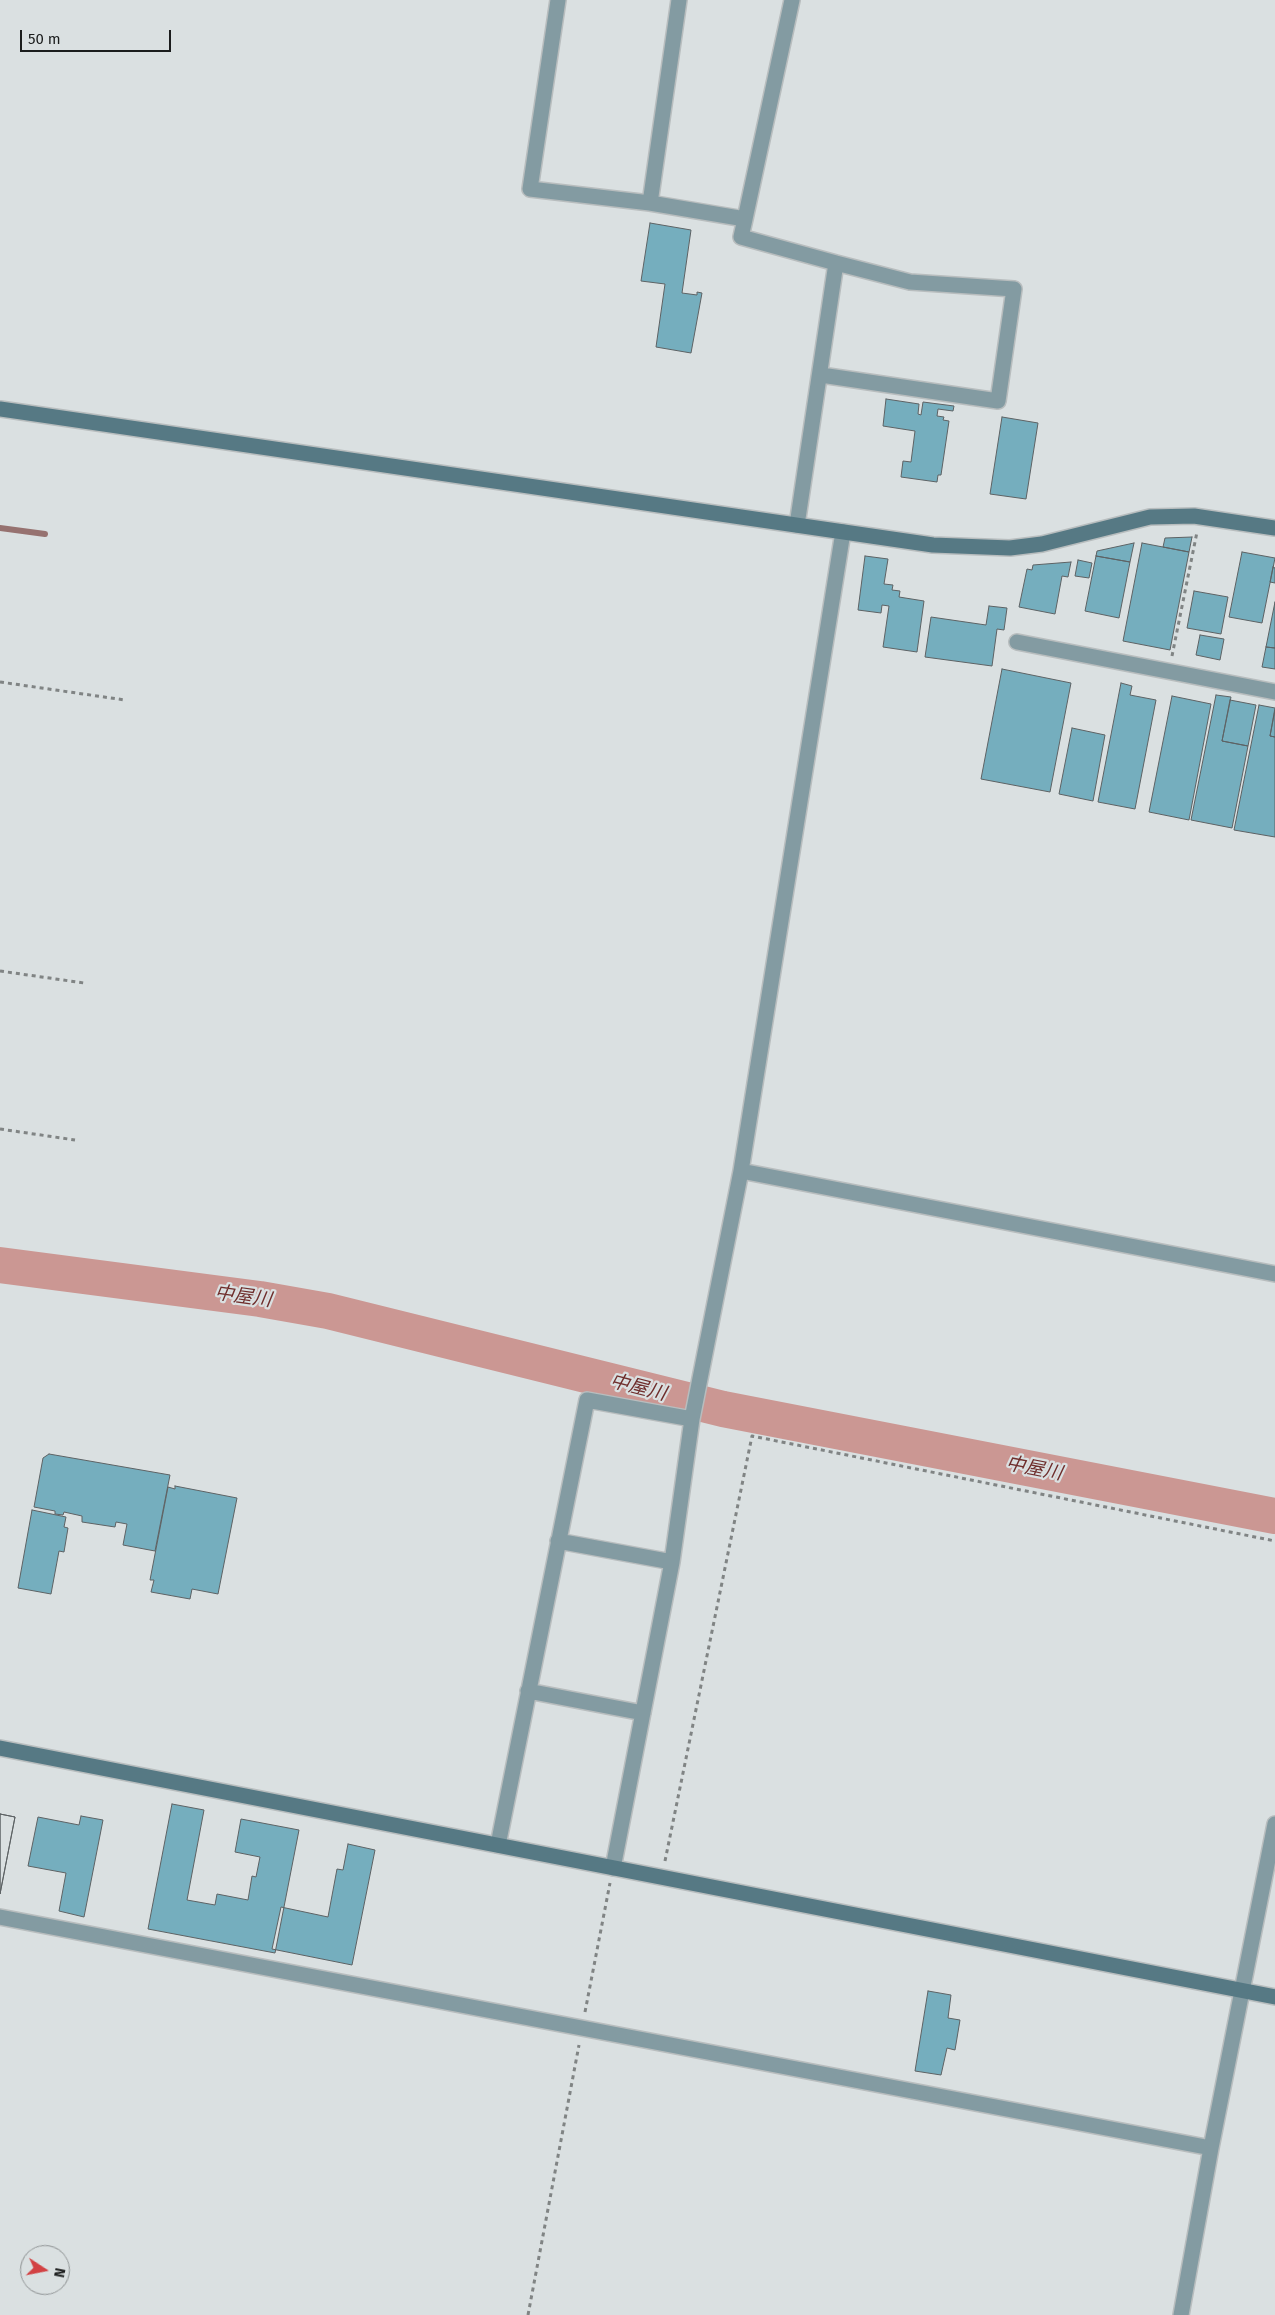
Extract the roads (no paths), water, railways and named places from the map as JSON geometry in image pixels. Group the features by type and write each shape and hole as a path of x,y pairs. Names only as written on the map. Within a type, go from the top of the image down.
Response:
{"street":[{"path":"558,0 530,189 650,203 745,219"},
{"path":"650,203 679,0"},
{"path":"792,0 741,237 910,282 1014,289 998,401 821,375"},
{"path":"797,525 821,375 836,263"},
{"path":"0,409 933,545 978,549 1042,544 1150,517 1200,517 1275,528"},
{"path":"612,1868 672,1562 697,1392 741,1171 843,532"},
{"path":"1017,642 1275,692"},
{"path":"741,1171 1275,1274"},
{"path":"498,1846 587,1400 693,1415"},
{"path":"558,1541 672,1562"},
{"path":"528,1691 643,1713"},
{"path":"0,1748 1275,1997"},
{"path":"1181,2315 1211,2148 1275,1824"},
{"path":"0,1917 1211,2148"}],"waterway":[{"path":"0,528 45,534"},
{"name":"中屋川","path":"0,1265 260,1299 328,1311 723,1409 1275,1516"}]}
